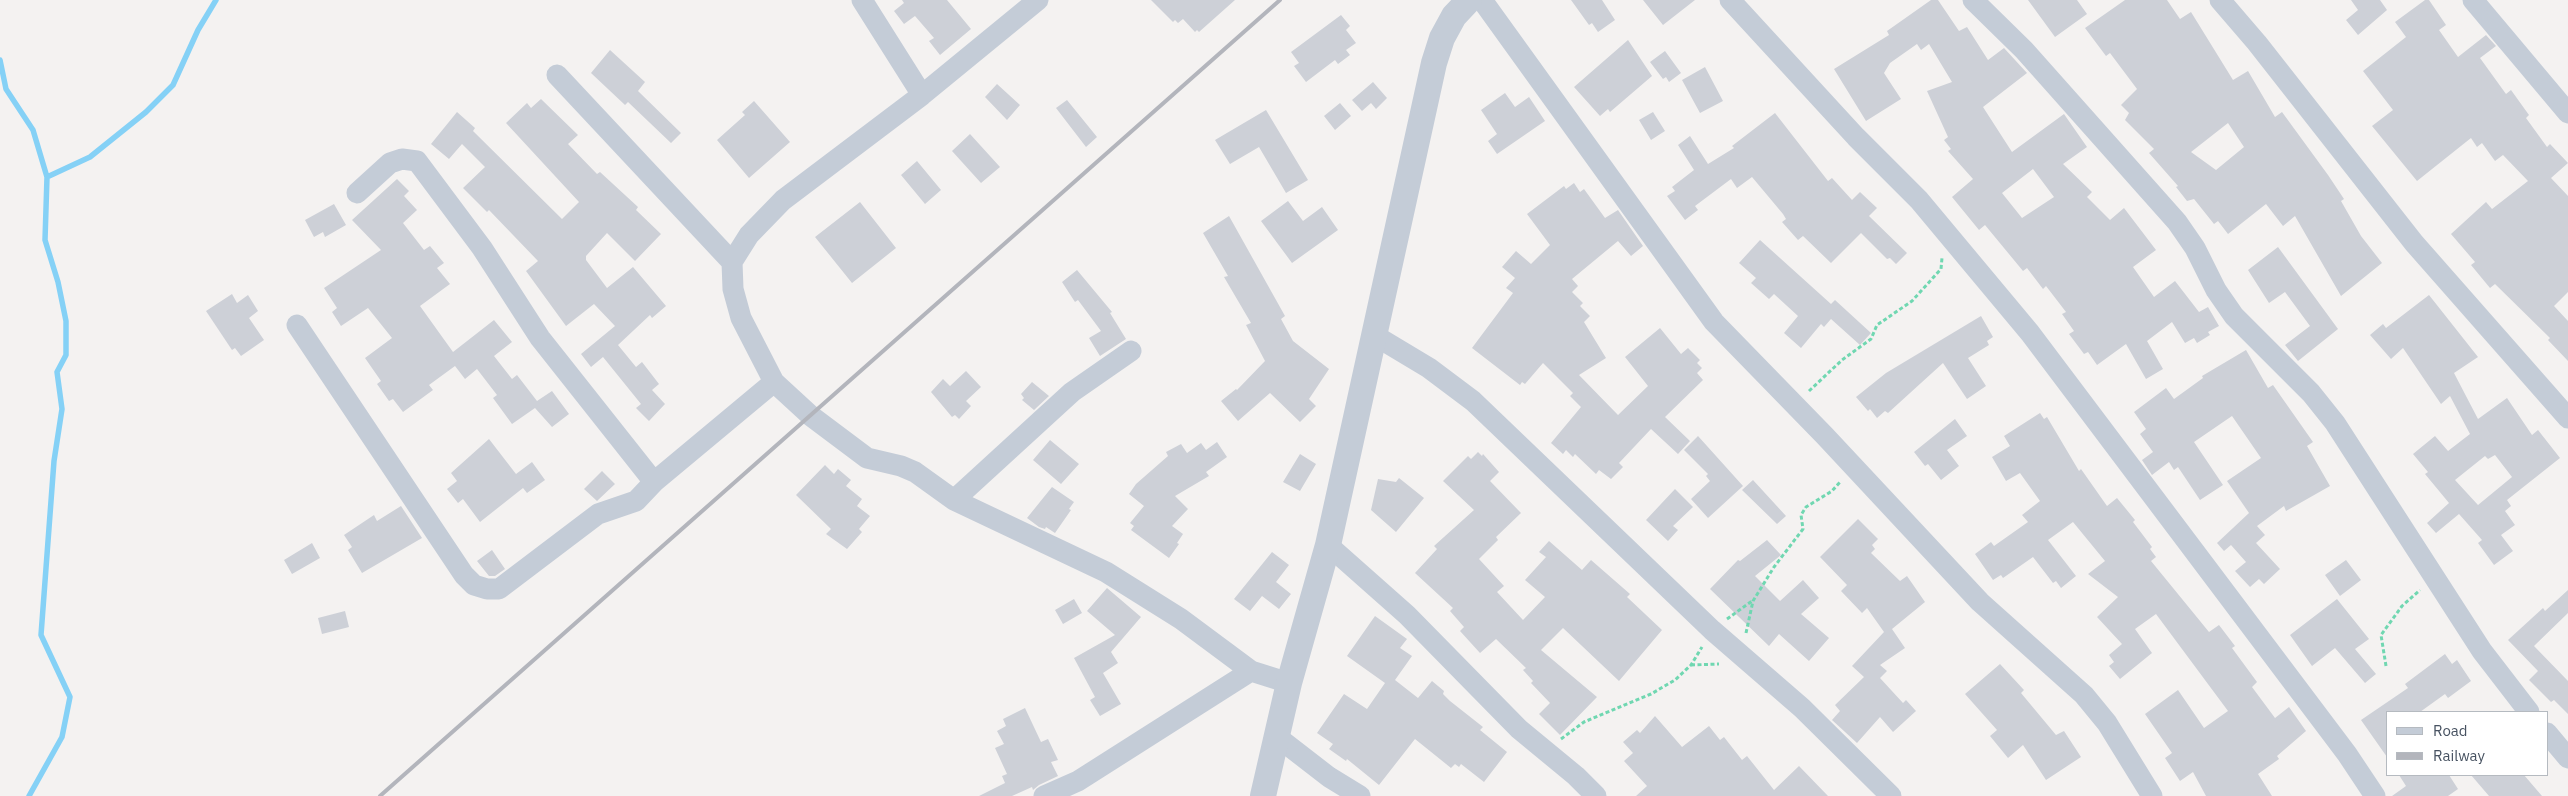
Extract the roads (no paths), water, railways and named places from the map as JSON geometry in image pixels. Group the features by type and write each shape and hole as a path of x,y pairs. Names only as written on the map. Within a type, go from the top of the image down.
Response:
{"street":[{"path":"862,0 922,95"},
{"path":"1038,0 922,95 784,200 749,235 732,262 733,289 741,318 774,382 812,416 867,458 901,466 915,472 954,500 1106,572 1181,618 1250,671 1289,683"},
{"path":"1263,796 1289,683 1328,545 1434,63 1450,23 1468,0"},
{"path":"1482,0 1714,322 1794,404 1980,602 2084,696 2107,723 2152,796"},
{"path":"1730,0 1952,237 2030,333 2347,754 2375,796"},
{"path":"1973,0 2024,50 2177,222 2196,248 2216,290 2234,316 2311,393 2335,423 2482,651 2528,711"},
{"path":"2220,0 2414,243 2568,418"},
{"path":"2473,0 2568,113"},
{"path":"557,75 732,262"},
{"path":"357,193 390,162 402,159 417,161 482,248 540,338 654,482"},
{"path":"297,325 464,575 474,585 487,590 498,589 598,514 636,501 654,482 774,382"},
{"path":"1374,334 1429,368 1473,401 1712,630 1751,662 1849,752 1891,796"},
{"path":"954,500 1072,392 1131,351"},
{"path":"1328,545 1366,576 1488,700 1596,796"},
{"path":"1044,796 1078,781 1250,671"},
{"path":"2548,734 2568,758"},
{"path":"1276,736 1329,777 1360,796"}],"waterway":[{"path":"47,177 90,157 146,112 173,85 198,30 216,0"},
{"path":"0,60 6,89 33,130 47,177 45,240 58,282 66,321 66,355 57,372 62,409 54,461 41,635 70,697 62,737 29,796"}],"railway":[{"path":"380,796 1280,0"}]}
